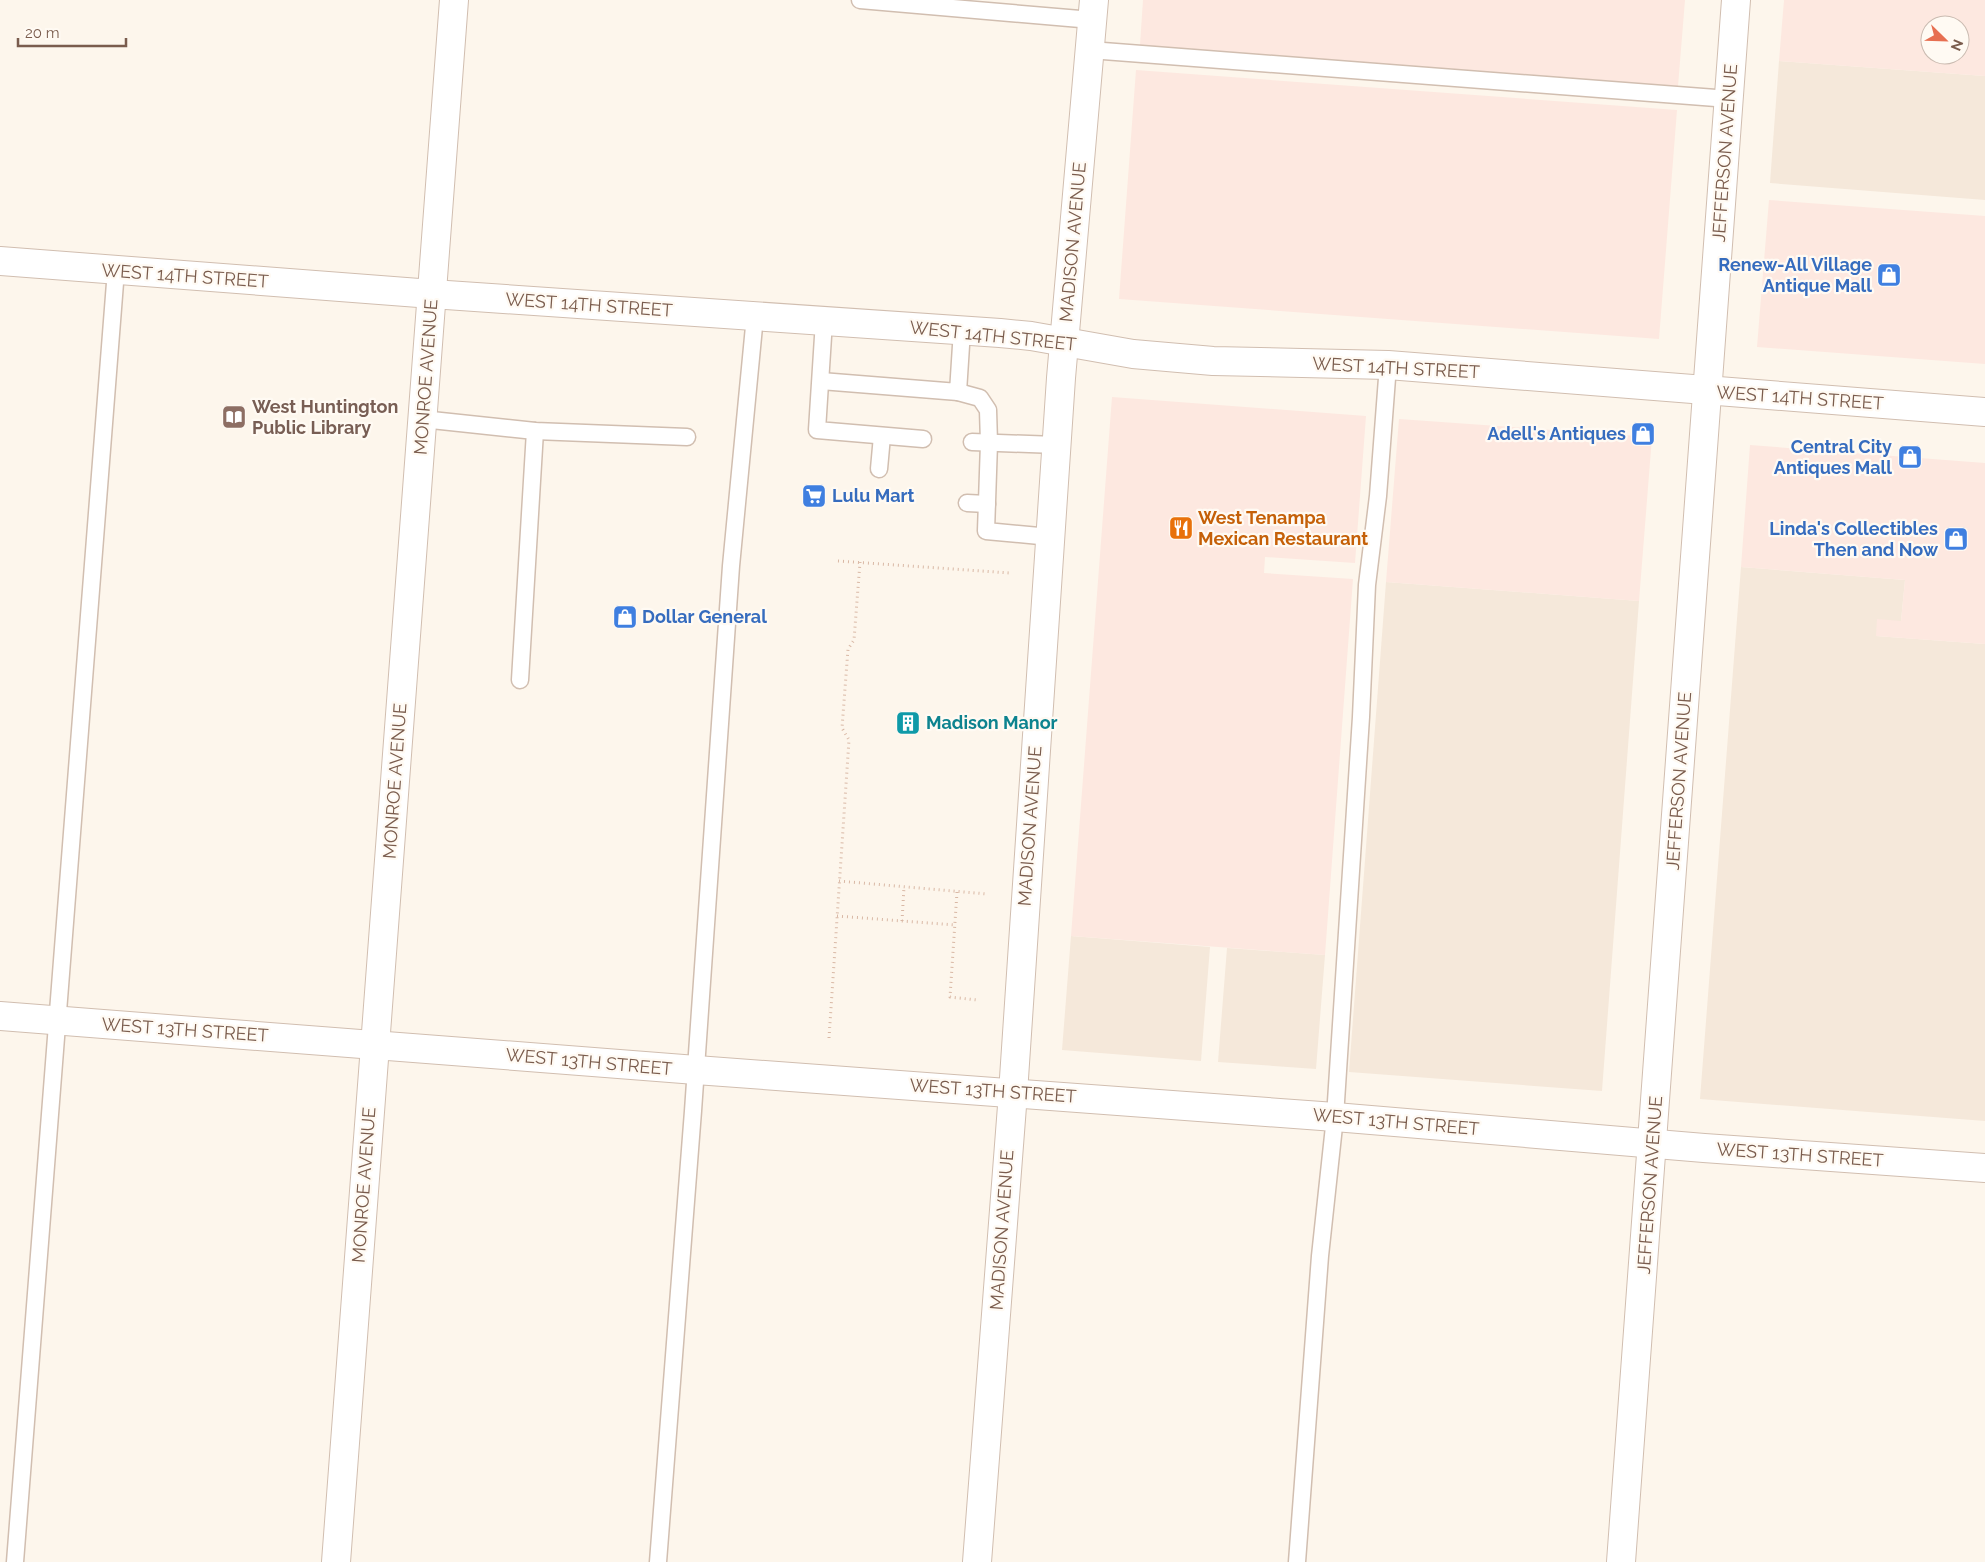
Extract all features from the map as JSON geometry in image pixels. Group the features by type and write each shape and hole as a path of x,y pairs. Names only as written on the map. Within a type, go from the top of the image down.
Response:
{"street":[{"name":"MONROE AVENUE","path":"336,1562 454,0"},
{"name":"JEFFERSON AVENUE","path":"1621,1562 1736,0"},
{"name":"MADISON AVENUE","path":"977,1562 1013,1093 1056,445 1093,10"},
{"name":"WEST 14TH STREET","path":"0,262 1016,334 1133,354 1213,361 1388,365 1985,412"},
{"name":"WEST 13TH STREET","path":"0,1016 1985,1168"}],"lane":[{"path":"860,0 1093,10"},
{"path":"1090,50 1729,98"},
{"path":"14,1562 116,270"},
{"path":"658,1562 696,1070 730,575 755,316"},
{"path":"824,320 822,381 817,430 923,439"},
{"path":"958,392 962,330"},
{"path":"1297,1562 1320,1256 1335,1117 1361,717 1367,585 1378,496 1388,365"},
{"path":"822,381 958,392 980,398 988,410 989,443 986,531 1050,537"},
{"path":"422,419 536,431 688,436"},
{"path":"520,680 536,431"},
{"path":"879,469 882,436"},
{"path":"972,442 1056,445"},
{"path":"967,503 987,504"}],"path":[{"path":"838,561 1010,573"},
{"path":"829,1038 848,740 842,728 848,649 854,640 860,562"},
{"path":"839,881 987,894"},
{"path":"902,921 904,887"},
{"path":"958,892 950,997 977,1000"},
{"path":"837,916 955,925"}],"shaded area":[{"path":"1143,0 1685,0 1678,86 1140,45"},
{"path":"1784,0 1985,0 1985,76 1779,61"},
{"path":"1779,61 1985,76 1985,200 1770,183"},
{"path":"1136,70 1677,110 1659,339 1119,299"},
{"path":"1769,200 1985,216 1985,364 1757,347"},
{"path":"1112,397 1366,416 1355,563 1265,557 1264,573 1353,579 1325,955 1071,936"},
{"path":"1399,419 1652,437 1639,601 1386,582"},
{"path":"1750,445 1985,463 1985,644 1876,636 1877,619 1901,621 1905,580 1741,567"},
{"path":"1741,567 1905,580 1901,621 1876,636 1985,644 1985,1121 1700,1099"},
{"path":"1386,582 1639,601 1602,1091 1349,1072"},
{"path":"1071,936 1210,947 1201,1061 1062,1050"},
{"path":"1227,948 1325,955 1316,1069 1218,1062"}],"place":[{"name":"Renew-All Village Antique Mall","path":"1889,275"},
{"name":"West Huntington Public Library","path":"234,417"},
{"name":"Adell's Antiques","path":"1643,434"},
{"name":"Central City Antiques Mall","path":"1910,457"},
{"name":"Lulu Mart","path":"814,496"},
{"name":"West Tenampa Mexican Restaurant","path":"1181,528"},
{"name":"Linda's Collectibles Then and Now","path":"1956,539"},
{"name":"Dollar General","path":"625,617"},
{"name":"Madison Manor","path":"908,723"}]}
